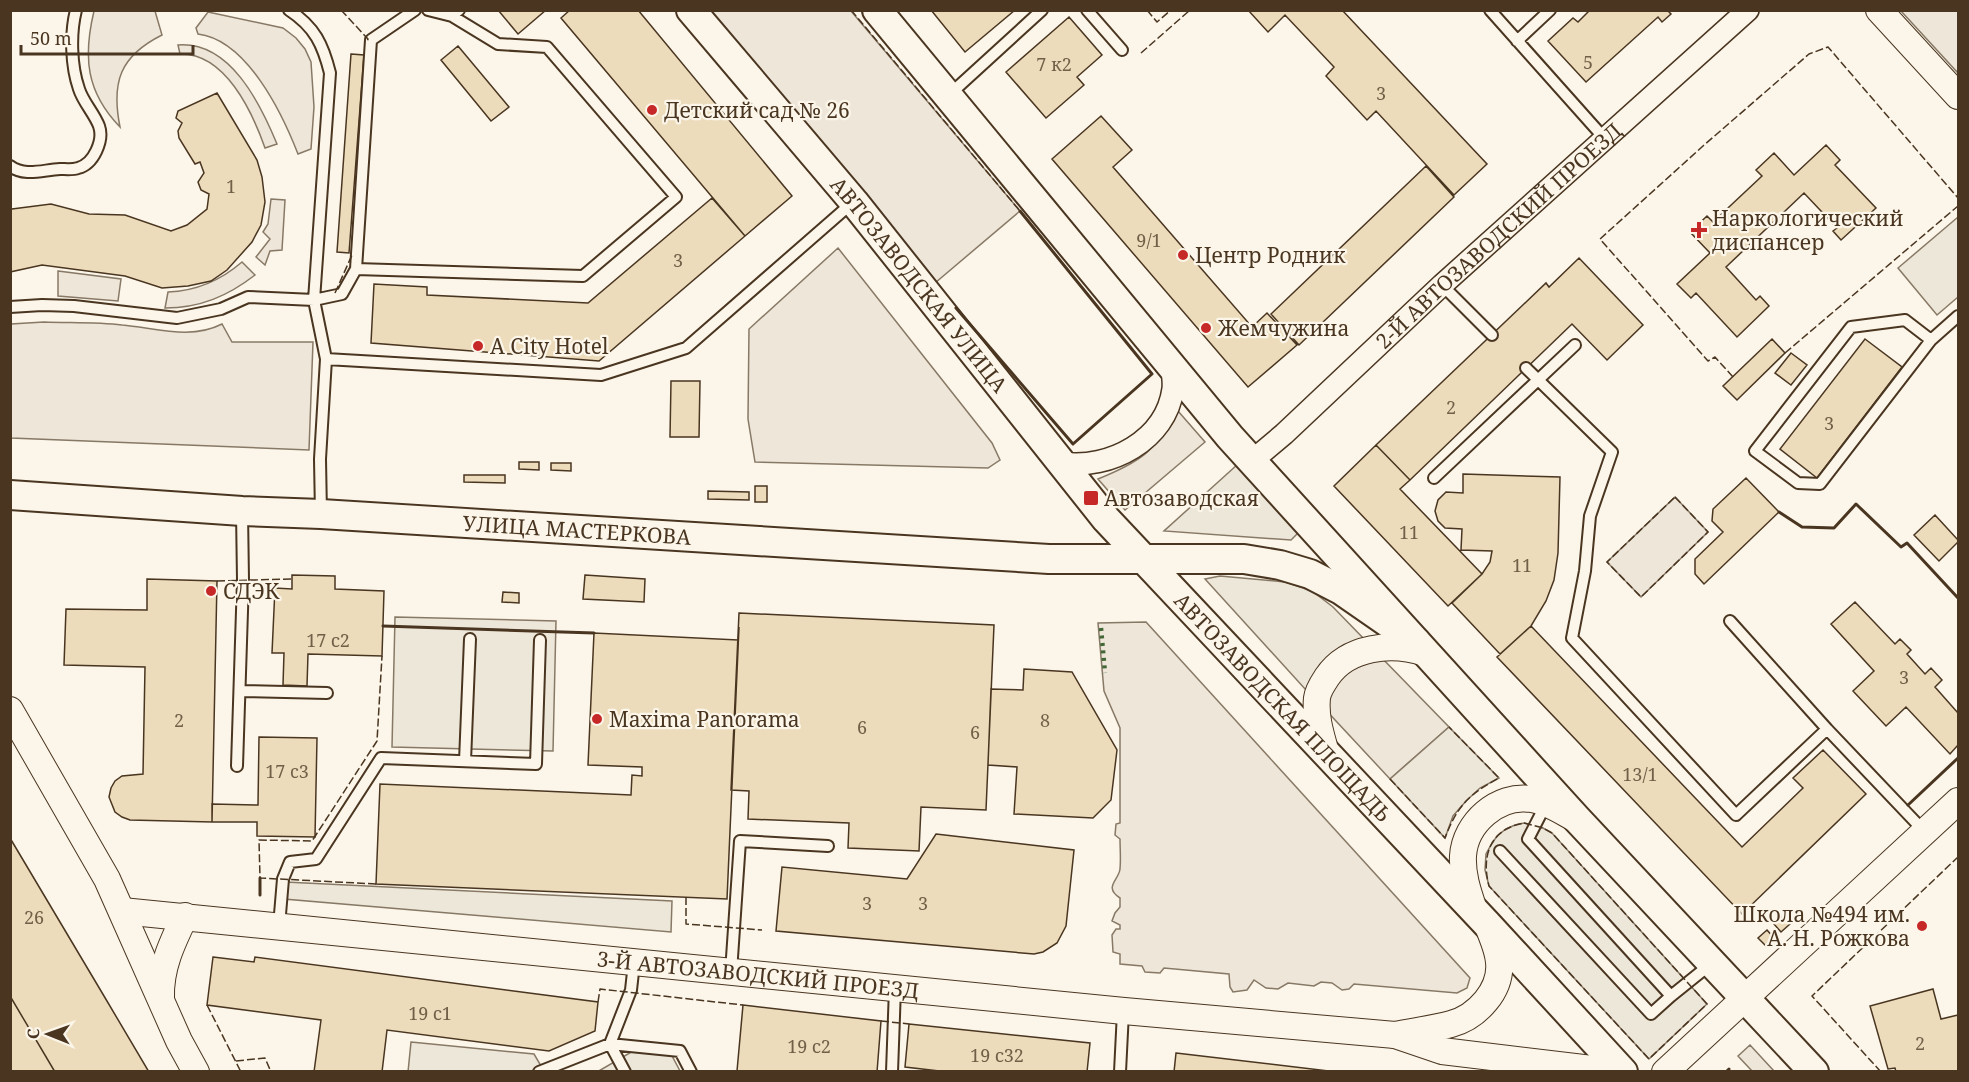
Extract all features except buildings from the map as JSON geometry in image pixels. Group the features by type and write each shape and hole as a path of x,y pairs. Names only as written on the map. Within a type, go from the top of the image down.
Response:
{"main road":[{"name":"АВТОЗАВОДСКАЯ УЛИЦА","path":"691,10 854,202 1106,519 1144,560"},
{"path":"877,10 1252,461"},
{"name":"АВТОЗАВОДСКАЯ ПЛОЩАДЬ","path":"1252,461 1577,819 1745,998"},
{"name":"УЛИЦА МАСТЕРКОВА","path":"10,495 1049,559 1144,560"},
{"name":"АВТОЗАВОДСКАЯ ПЛОЩАДЬ","path":"1144,560 1244,559 1300,571 1341,590 1420,647"},
{"name":"АВТОЗАВОДСКАЯ ПЛОЩАДЬ","path":"1144,560 1623,1071"},
{"path":"1745,998 1814,1071"}],"street":[{"name":"2-Й АВТОЗАВОДСКИЙ ПРОЕЗД","path":"1252,461 1284,434 1442,285 1748,10"},
{"path":"1879,10 1959,96"},
{"path":"1062,463 1076,465 1113,457 1135,447 1147,438 1160,423 1169,404 1173,387 1172,366"},
{"path":"1326,753 1316,712 1317,695 1330,673 1354,654 1367,650 1403,646 1420,647"},
{"path":"10,710 107,879 163,1007 196,1071"},
{"name":"3-Й АВТОЗАВОДСКИЙ ПРОЕЗД","path":"1395,1035 1452,1024 1466,1017 1488,998 1497,981 1499,963 1496,946 1464,880 1463,854 1469,832 1480,818 1495,806 1511,800 1531,799 1577,819"},
{"path":"1665,1071 1959,801"},
{"path":"107,879 149,903 185,916 164,964 161,981 163,1007"},
{"name":"3-Й АВТОЗАВОДСКИЙ ПРОЕЗД","path":"122,911 1124,1011 1395,1035 1442,1051 1617,1071"}],"lane":[{"path":"10,166 17,171 33,173 79,168 96,151 101,139 99,126 79,90 74,65 73,37 76,10"},
{"path":"289,10 313,30 324,50 330,73 314,300 326,359 320,459 321,514"},
{"path":"10,307 74,306 177,318 221,309 248,297 314,300 342,294 356,269 371,40 416,10"},
{"path":"356,269 583,276 676,197 547,47 498,44 455,13 428,10"},
{"path":"949,95 1042,10"},
{"path":"1088,10 1122,50"},
{"path":"1490,10 1605,139"},
{"path":"1517,41 1550,10"},
{"path":"326,359 601,375 686,348 854,202"},
{"path":"1442,285 1492,335"},
{"path":"1931,340 1905,320 1851,327 1755,451 1798,483 1820,484 1931,340 1959,316"},
{"path":"1434,478 1575,345"},
{"path":"1526,368 1612,452 1590,516 1585,571 1572,638 1736,815 1827,729"},
{"path":"237,766 243,580 242,511"},
{"path":"1730,621 1827,729 1925,832"},
{"path":"465,761 470,639"},
{"path":"279,926 282,879 290,862 316,859 381,758 536,764 540,640"},
{"path":"240,691 327,693"},
{"path":"1546,804 1528,839 1671,996"},
{"path":"731,972 740,841 828,846"},
{"path":"1500,850 1651,1014 1712,963"},
{"path":"610,1044 631,990 634,962"},
{"path":"892,1071 895,988"},
{"path":"1120,1071 1124,1011"},
{"path":"610,1044 625,1071"},
{"path":"539,1071 610,1044 680,1051 691,1071"}],"shaded area":[{"path":"94,11 155,11 162,35 136,52 122,72 117,97 120,127 100,101 90,73 88,59"},
{"path":"708,11 851,11 1020,211 935,283"},
{"path":"1901,11 1958,11 1958,73"},
{"path":"208,12 283,28 305,49 311,62 314,107 311,149 298,154 283,119 247,64 216,39 198,34 196,28"},
{"path":"178,45 196,46 213,53 228,64 252,94 277,144 265,148 244,102 223,74 210,63 196,56 180,54"},
{"path":"271,199 285,200 282,250 270,251 265,265 256,257 270,239 263,232 268,224"},
{"path":"1958,217 1958,297 1937,315 1898,268"},
{"path":"838,248 992,443 1000,460 988,468 755,462 748,419 749,329"},
{"path":"242,262 255,275 224,295 190,306 165,308 168,292 189,290 208,284"},
{"path":"58,271 121,279 118,301 58,296"},
{"path":"44,322 113,324 186,332 210,329 222,324 232,342 313,342 309,450 11,438 11,324"},
{"path":"1178,411 1205,442 1125,510 1098,479 1125,467 1146,454 1162,436"},
{"path":"1238,464 1299,532 1291,540 1164,531"},
{"path":"1675,497 1708,532 1641,597 1607,562"},
{"path":"1220,576 1285,582 1312,591 1333,607 1365,640 1306,690 1205,579"},
{"path":"395,617 556,621 553,751 392,747"},
{"path":"1146,622 1470,978 1467,988 1457,993 1354,984 1349,989 1342,990 1332,983 1321,982 1314,986 1288,983 1278,989 1266,988 1254,980 1247,990 1233,992 1230,987 1229,974 1164,968 1160,973 1145,972 1142,966 1120,964 1120,954 1113,952 1112,935 1116,929 1120,929 1120,925 1112,921 1120,907 1120,898 1112,887 1120,865 1120,839 1115,835 1116,824 1120,823 1120,728 1104,691 1098,623"},
{"path":"1379,655 1449,727 1390,779 1323,707 1333,678"},
{"path":"1449,727 1499,778 1480,788 1466,801 1453,816 1445,838 1390,779"},
{"path":"1524,823 1552,833 1707,1004 1649,1059 1489,886 1485,870 1486,854 1497,836 1506,829"},
{"path":"285,882 672,901 671,932 284,899"},
{"path":"411,1042 534,1054 544,1071 408,1072"},
{"path":"1750,1045 1774,1071 1752,1071 1738,1056"},
{"path":"633,1051 671,1054 680,1071 597,1072"}],"hedge":[{"path":"1101,628 1105,673"}],"fence":[{"path":"341,10 368,39 367,42"},
{"path":"851,10 1020,211"},
{"path":"1147,10 1157,22 1171,10"},
{"path":"1141,53 1190,10"},
{"path":"1733,377 1715,357 1708,361 1600,239 1809,54 1828,47 1958,198"},
{"path":"1785,353 1958,206"},
{"path":"335,293 352,255"},
{"path":"1675,497 1708,532 1641,597 1607,562 1675,497"},
{"path":"217,581 292,579"},
{"path":"376,884 260,878 259,840 312,841 377,741 382,656"},
{"path":"1390,779 1445,838 1454,817 1465,802 1499,778 1449,727"},
{"path":"1524,823 1552,833 1707,1004 1649,1059 1489,886 1486,864 1491,846 1503,831 1524,823"},
{"path":"1881,1072 1812,996 1958,857"},
{"path":"686,897 686,924 762,930"},
{"path":"598,1002 600,989 743,1005"},
{"path":"207,1005 241,1072"},
{"path":"881,1021 909,1024"},
{"path":"236,1061 265,1058 271,1072"}],"wall":[{"path":"956,308 1073,444 1152,374 1020,211"},
{"path":"1779,512 1802,527 1834,528 1856,504 1901,547 1907,543 1958,598"},
{"path":"383,626 594,633"},
{"path":"1908,805 1958,758"},
{"path":"260,878 260,895"},
{"path":"1726,1072 1729,1069"}],"place":[{"name":"Детский сад № 26","path":"652,110"},
{"name":"Наркологический диспансер","path":"1699,230"},
{"name":"Центр Родник","path":"1183,255"},
{"name":"Жемчужина","path":"1206,328"},
{"name":"A City Hotel","path":"478,346"},
{"name":"Автозаводская","path":"1091,498"},
{"name":"СДЭК","path":"211,591"},
{"name":"Maxima Panorama","path":"597,719"},
{"name":"Школа №494 им. А. Н. Рожкова","path":"1922,926"}]}
